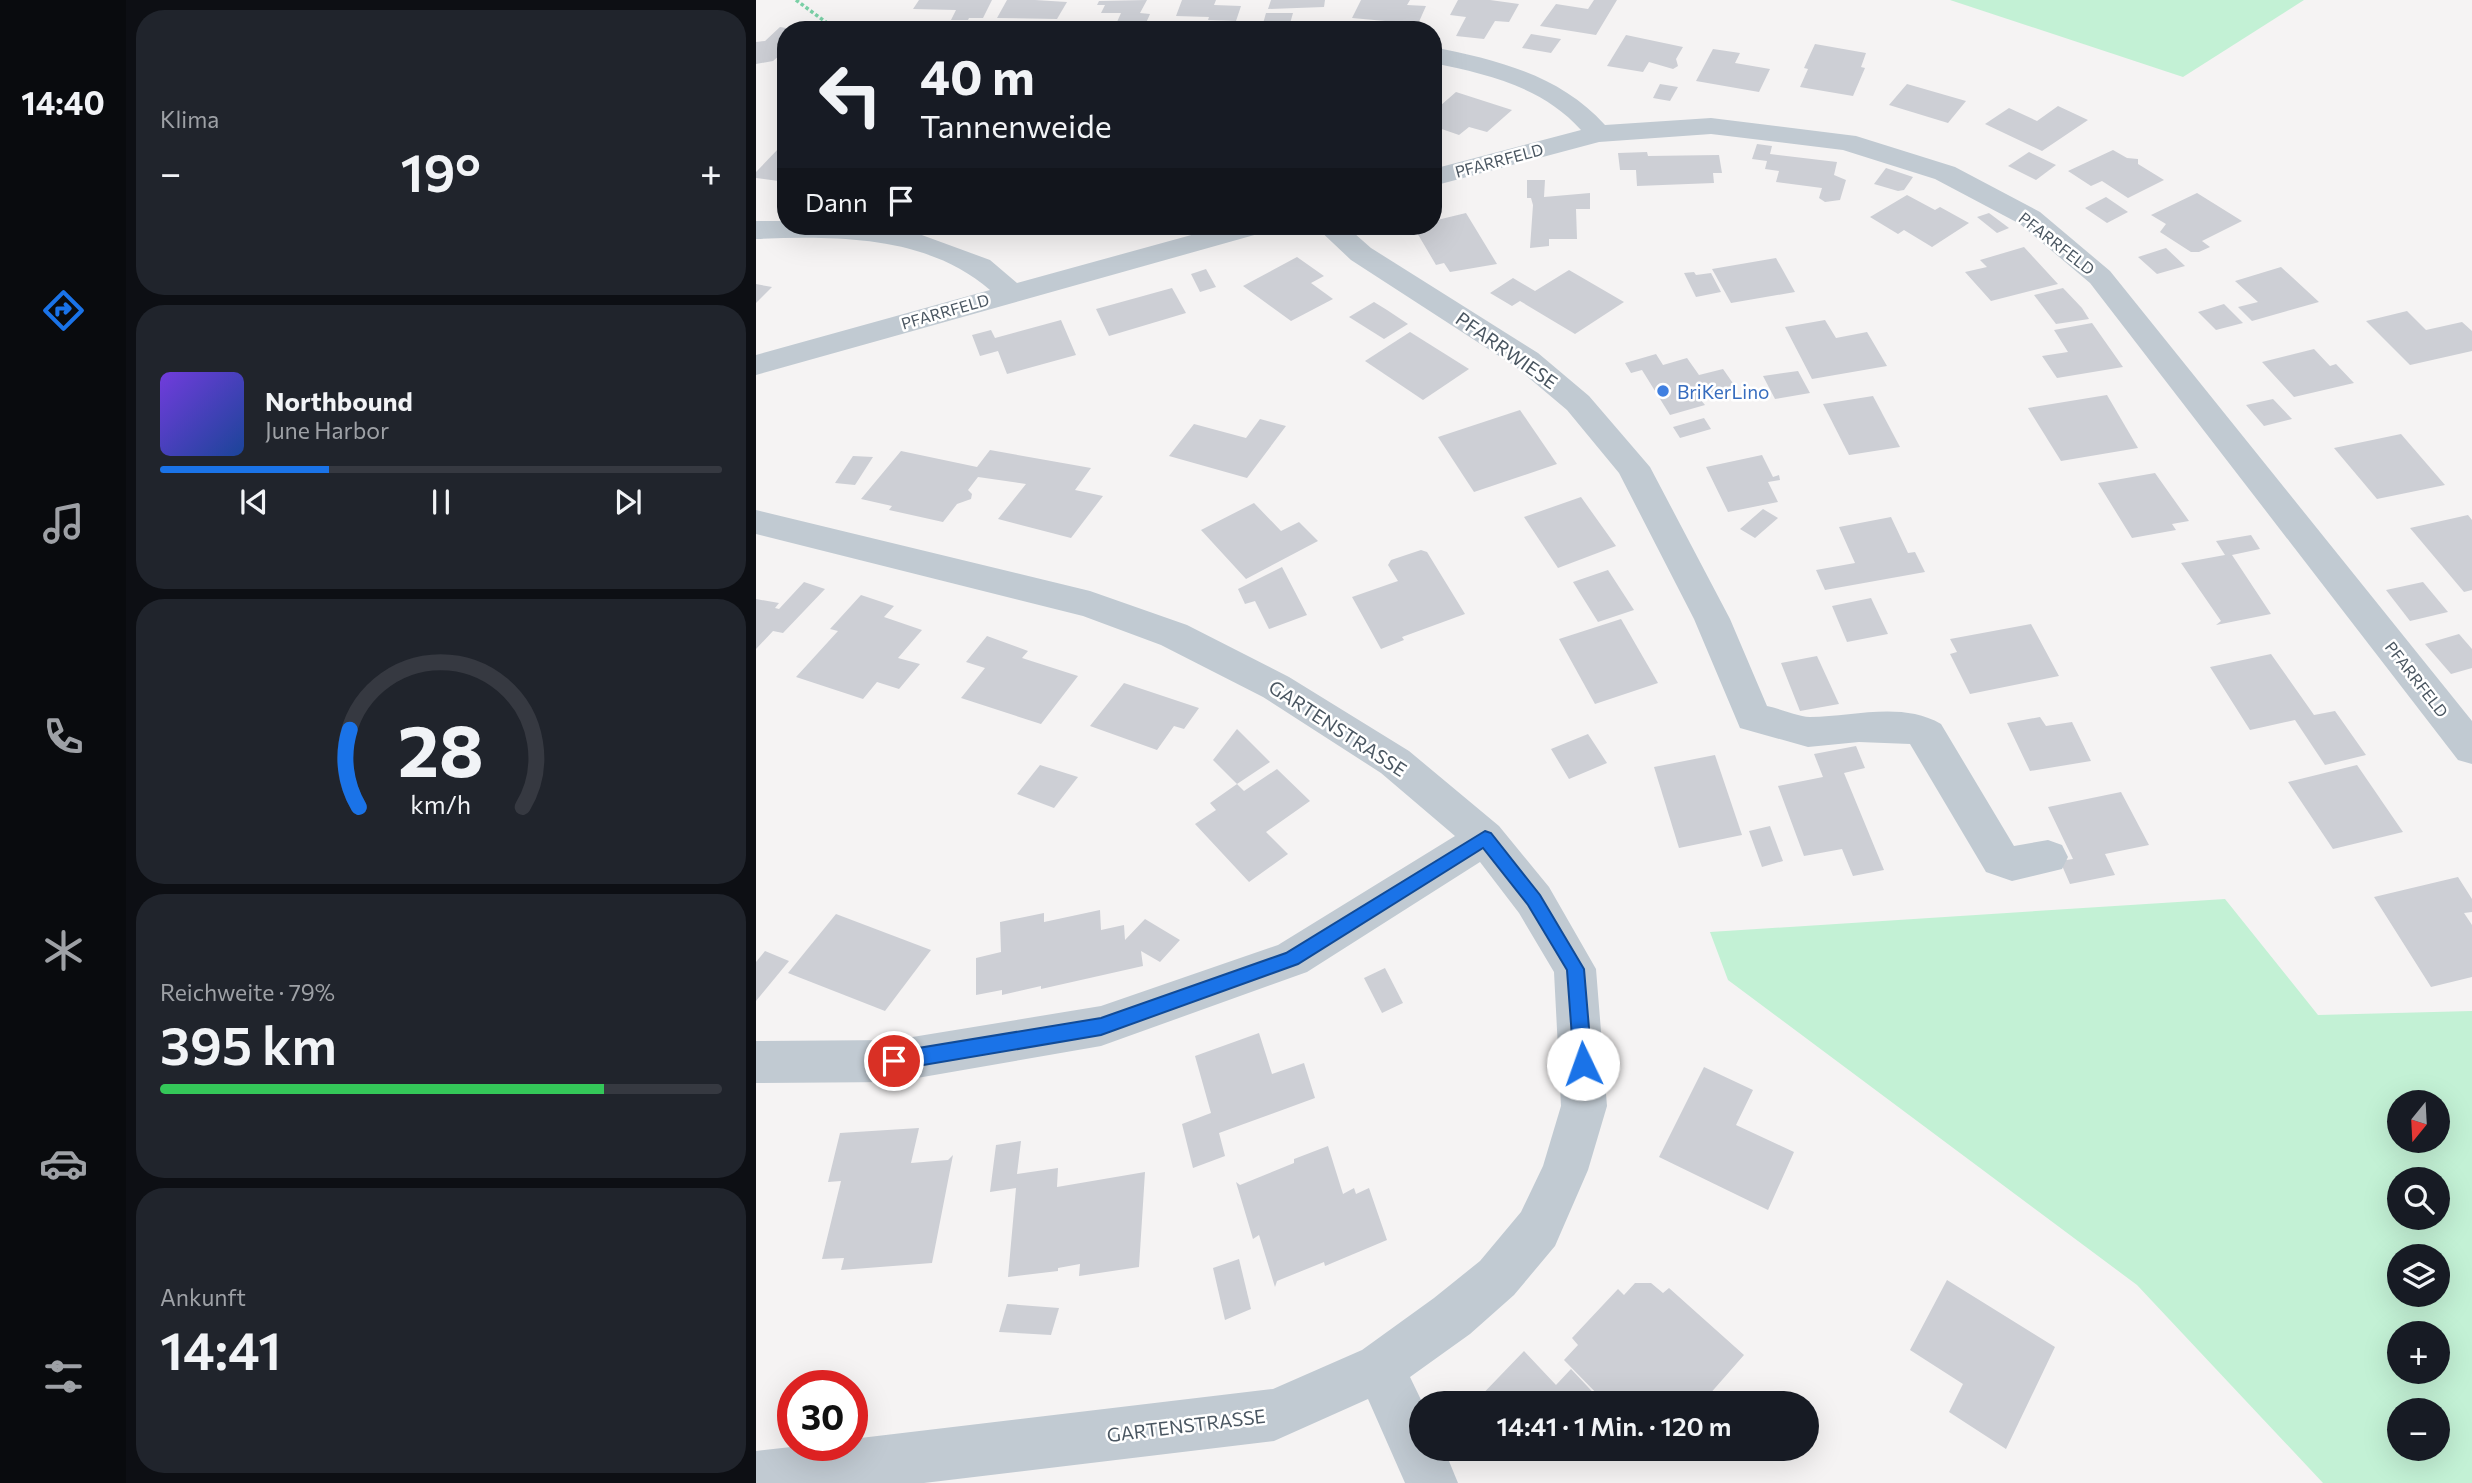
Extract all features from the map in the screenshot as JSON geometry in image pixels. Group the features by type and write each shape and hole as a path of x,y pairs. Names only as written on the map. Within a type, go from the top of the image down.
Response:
{"street":[{"path":"1442,57 1505,71 1536,84 1562,98 1588,121 1598,134"},
{"name":"PFARRFELD","path":"1442,176 1598,134 1711,126 1846,142 1945,173 2030,218 2100,277 2472,749"},
{"path":"756,230 777,229"},
{"path":"890,235 900,236 980,266 1010,292"},
{"name":"PFARRFELD","path":"756,365 1222,235"},
{"name":"PFARRWIESE","path":"1339,235 1361,254 1527,360 1577,403 1633,467 1712,619 1753,717 1808,732 1859,727 1917,729 1927,735 1944,761 2000,860 2012,863 2048,857"},
{"name":"GARTENSTRASSE","path":"756,522 1090,604 1174,635 1276,687 1395,762 1485,838 1534,900 1575,969 1584,1106 1566,1170 1538,1229 1497,1278 1452,1316 1380,1368 1273,1415 756,1478"},
{"path":"756,1062 894,1061 1101,1026 1292,958 1485,838"},
{"path":"1380,1368 1432,1483"}],"path":[{"path":"796,0 825,21"}],"green space":[{"path":"1950,0 2304,0 2183,77"},
{"path":"2225,899 2318,1015 2472,1011 2472,1483 2323,1483 2137,1285 1728,980 1710,932"}],"building":[{"path":"919,0 992,0 983,18 951,20 956,10 913,9"},
{"path":"1007,0 1067,2 1057,19 997,18"},
{"path":"1147,0 1140,13 1150,14 1147,21 1117,21 1121,13 1101,13 1105,5 1097,5 1099,1"},
{"path":"1182,0 1216,0 1214,5 1241,6 1236,21 1208,20 1209,17 1176,16"},
{"path":"1271,0 1325,0 1324,7 1268,9"},
{"path":"1361,0 1410,0 1407,5 1426,6 1419,21 1352,18"},
{"path":"1458,0 1519,4 1509,22 1495,21 1484,39 1456,36 1466,17 1450,15"},
{"path":"1594,0 1617,0 1596,35 1540,26 1556,4 1588,9"},
{"path":"1266,13 1293,13 1291,21 1264,21"},
{"path":"777,30 777,58 756,64 756,42 765,41"},
{"path":"1531,34 1561,39 1551,53 1522,48"},
{"path":"1626,35 1683,47 1676,59 1678,66 1673,69 1649,62 1643,72 1607,66"},
{"path":"1815,44 1866,53 1861,67 1865,68 1853,96 1800,87 1808,69 1804,68"},
{"path":"1713,49 1740,53 1735,63 1770,69 1759,92 1696,81"},
{"path":"1660,84 1678,87 1670,101 1653,98"},
{"path":"1907,84 1966,101 1948,123 1889,105"},
{"path":"1456,92 1512,110 1487,132 1469,127 1459,135 1442,129 1442,104"},
{"path":"2058,106 2088,120 2042,151 1985,124 2009,108 2037,121"},
{"path":"1757,144 1772,146 1770,154 1837,162 1834,175 1846,180 1840,200 1825,202 1819,198 1822,188 1776,182 1779,171 1765,169 1767,161 1752,159"},
{"path":"777,150 777,181 756,178 756,172"},
{"path":"2113,150 2127,158 2138,159 2138,164 2164,180 2128,198 2102,181 2091,186 2068,171"},
{"path":"1647,152 1648,156 1719,155 1722,173 1713,173 1714,183 1637,186 1636,170 1620,170 1618,153"},
{"path":"2029,152 2056,165 2036,180 2008,166"},
{"path":"1886,168 1913,177 1904,190 1898,191 1874,184"},
{"path":"1527,180 1545,180 1544,197 1590,193 1590,209 1576,209 1577,239 1549,239 1549,246 1530,248 1533,205 1531,198 1527,198"},
{"path":"2197,193 2242,221 2202,241 2210,247 2191,252 2160,232 2166,224 2151,215"},
{"path":"1907,195 1935,210 1940,207 1969,223 1932,247 1904,230 1898,234 1870,217"},
{"path":"2106,197 2128,212 2107,223 2085,208"},
{"path":"1466,213 1497,264 1450,272 1444,263 1436,265 1418,235 1442,235 1442,219"},
{"path":"1989,213 2009,228 1997,233 1977,217"},
{"path":"2024,247 2058,284 1991,301 1965,272 1987,267 1980,260"},
{"path":"2166,248 2185,266 2157,274 2138,257"},
{"path":"1297,257 1324,276 1311,283 1333,299 1291,321 1243,286"},
{"path":"1776,258 1795,292 1731,303 1712,269"},
{"path":"2281,267 2319,302 2252,321 2238,307 2258,302 2235,281"},
{"path":"1206,269 1216,287 1200,292 1191,274"},
{"path":"1569,270 1624,302 1575,334 1520,301 1512,306 1490,293 1513,278 1535,291"},
{"path":"1694,272 1696,275 1711,273 1721,292 1696,297 1684,273"},
{"path":"756,284 772,287 756,303"},
{"path":"1172,288 1186,313 1109,336 1096,309"},
{"path":"2063,288 2089,319 2056,324 2034,295"},
{"path":"1374,302 1408,324 1384,339 1349,317"},
{"path":"2224,304 2243,323 2216,330 2198,312"},
{"path":"2407,311 2426,330 2462,322 2472,331 2472,351 2410,365 2366,321"},
{"path":"1061,320 1076,355 1007,374 998,351 980,356 972,335 991,330 995,338"},
{"path":"1825,320 1836,338 1867,332 1887,366 1812,379 1785,327"},
{"path":"2092,323 2123,367 2057,378 2042,356 2068,352 2054,330"},
{"path":"1410,332 1469,369 1423,400 1365,361"},
{"path":"2314,349 2330,366 2336,364 2354,383 2294,397 2262,362"},
{"path":"1656,354 1663,365 1687,358 1699,375 1723,369 1737,389 1700,399 1705,405 1670,415 1642,370 1631,373 1625,363"},
{"path":"1798,371 1810,393 1775,399 1763,376"},
{"path":"2107,395 2138,448 2061,461 2028,408"},
{"path":"1873,396 1900,447 1849,455 1823,404"},
{"path":"2273,399 2292,419 2264,426 2246,405"},
{"path":"1520,410 1557,464 1474,492 1438,437"},
{"path":"1704,418 1711,429 1680,438 1673,427"},
{"path":"1260,419 1286,426 1247,478 1169,456 1194,424 1246,438"},
{"path":"2401,434 2445,485 2377,499 2334,448"},
{"path":"990,450 1091,468 1075,490 1103,496 1071,538 998,519 1026,484 978,477 968,490 972,494 971,499 957,504 943,522 889,510 892,506 861,499 901,451 977,467"},
{"path":"1762,455 1773,477 1779,475 1780,480 1768,482 1778,502 1728,512 1706,467"},
{"path":"853,456 873,457 855,485 835,483"},
{"path":"2155,473 2189,521 2172,524 2176,530 2132,538 2098,483"},
{"path":"1581,497 1616,546 1558,568 1524,517"},
{"path":"1254,503 1281,531 1299,522 1318,541 1246,579 1201,530"},
{"path":"1763,509 1778,518 1755,538 1740,529"},
{"path":"2468,515 2472,520 2472,590 2464,592 2410,528"},
{"path":"1891,517 1908,553 1915,552 1925,572 1825,590 1816,570 1855,563 1839,527"},
{"path":"2251,535 2260,549 2232,555 2271,614 2216,625 2221,621 2181,563 2225,555 2216,541"},
{"path":"1421,550 1427,552 1465,614 1402,637 1404,640 1381,649 1352,597 1398,581 1388,565 1391,560"},
{"path":"1282,567 1307,615 1269,629 1255,601 1245,604 1238,589"},
{"path":"1608,570 1634,610 1598,622 1573,582"},
{"path":"804,582 825,589 783,633 773,631 756,649 756,599 779,603 775,608 779,609"},
{"path":"2423,582 2448,612 2410,621 2386,590"},
{"path":"861,595 894,606 884,617 922,630 898,658 920,664 899,689 877,682 863,699 796,677 838,631 830,629"},
{"path":"1871,598 1888,634 1847,642 1832,606"},
{"path":"1621,619 1658,683 1595,704 1559,639"},
{"path":"2031,624 2059,676 1970,694 1950,654 1957,652 1950,639"},
{"path":"2459,634 2472,649 2472,668 2451,674 2425,644"},
{"path":"987,636 1028,651 1022,658 1078,676 1041,724 961,698 985,668 966,662"},
{"path":"2271,654 2314,715 2335,711 2366,755 2325,765 2295,720 2250,730 2210,667"},
{"path":"1817,656 1839,704 1800,711 1781,663"},
{"path":"1124,683 1199,708 1184,729 1174,726 1157,750 1090,726"},
{"path":"2040,717 2046,726 2072,722 2091,761 2030,771 2007,723"},
{"path":"1237,729 1270,762 1237,784 1213,760"},
{"path":"1588,734 1607,763 1569,779 1551,749"},
{"path":"1856,746 1865,768 1844,773 1884,870 1853,876 1842,849 1804,856 1778,786 1823,777 1814,754"},
{"path":"1715,755 1742,835 1679,848 1654,767"},
{"path":"1040,765 1078,777 1054,808 1017,794"},
{"path":"2357,765 2403,832 2333,849 2288,782"},
{"path":"1277,769 1310,801 1266,832 1288,854 1249,882 1195,824 1216,810 1210,803 1237,784 1244,791"},
{"path":"2121,792 2149,845 2105,854 2115,875 2070,884 2060,861 2073,859 2048,807"},
{"path":"1770,826 1783,861 1762,867 1749,831"},
{"path":"2458,877 2472,899 2472,912 2464,913 2472,925 2472,977 2431,987 2374,897"},
{"path":"1100,910 1101,930 1124,925 1125,940 1145,919 1180,940 1160,962 1141,951 1143,966 1041,989 1041,986 1002,995 1002,990 976,995 976,958 1001,952 1000,922 1044,913 1044,922"},
{"path":"836,914 931,950 885,1011 788,973"},
{"path":"765,951 789,961 756,1001 756,962"},
{"path":"1385,968 1403,1003 1382,1013 1364,978"},
{"path":"1259,1033 1272,1074 1304,1063 1315,1098 1219,1133 1225,1156 1193,1168 1182,1124 1211,1113 1195,1056"},
{"path":"1704,1067 1753,1090 1736,1125 1794,1152 1768,1210 1659,1157"},
{"path":"919,1128 911,1163 948,1160 953,1155 932,1263 841,1270 844,1258 822,1259 841,1181 828,1182 840,1133"},
{"path":"1021,1141 1017,1174 1058,1168 1057,1187 1145,1172 1139,1267 1079,1276 1080,1264 1058,1268 1058,1271 1008,1277 1016,1188 990,1192 996,1145"},
{"path":"1328,1146 1343,1194 1354,1188 1356,1194 1369,1188 1387,1240 1325,1266 1324,1262 1277,1281 1275,1287 1259,1235 1253,1239 1236,1182 1240,1185"},
{"path":"1239,1259 1251,1309 1225,1320 1213,1268"},
{"path":"1947,1280 2055,1347 2006,1449 1949,1412 1963,1384 1910,1350"},
{"path":"1635,1283 1651,1283 1663,1293 1669,1288 1744,1355 1712,1391 1594,1391 1564,1360 1578,1345 1572,1338 1618,1289 1624,1295"},
{"path":"1007,1304 1059,1308 1051,1335 999,1332"},
{"path":"1524,1351 1556,1385 1571,1369 1592,1391 1486,1391"}],"place":[{"name":"BriKerLino","path":"1663,391"}],"route":[{"path":"894,1061 1101,1026 1292,958 1485,838 1534,900 1575,969 1583,1064"}]}
